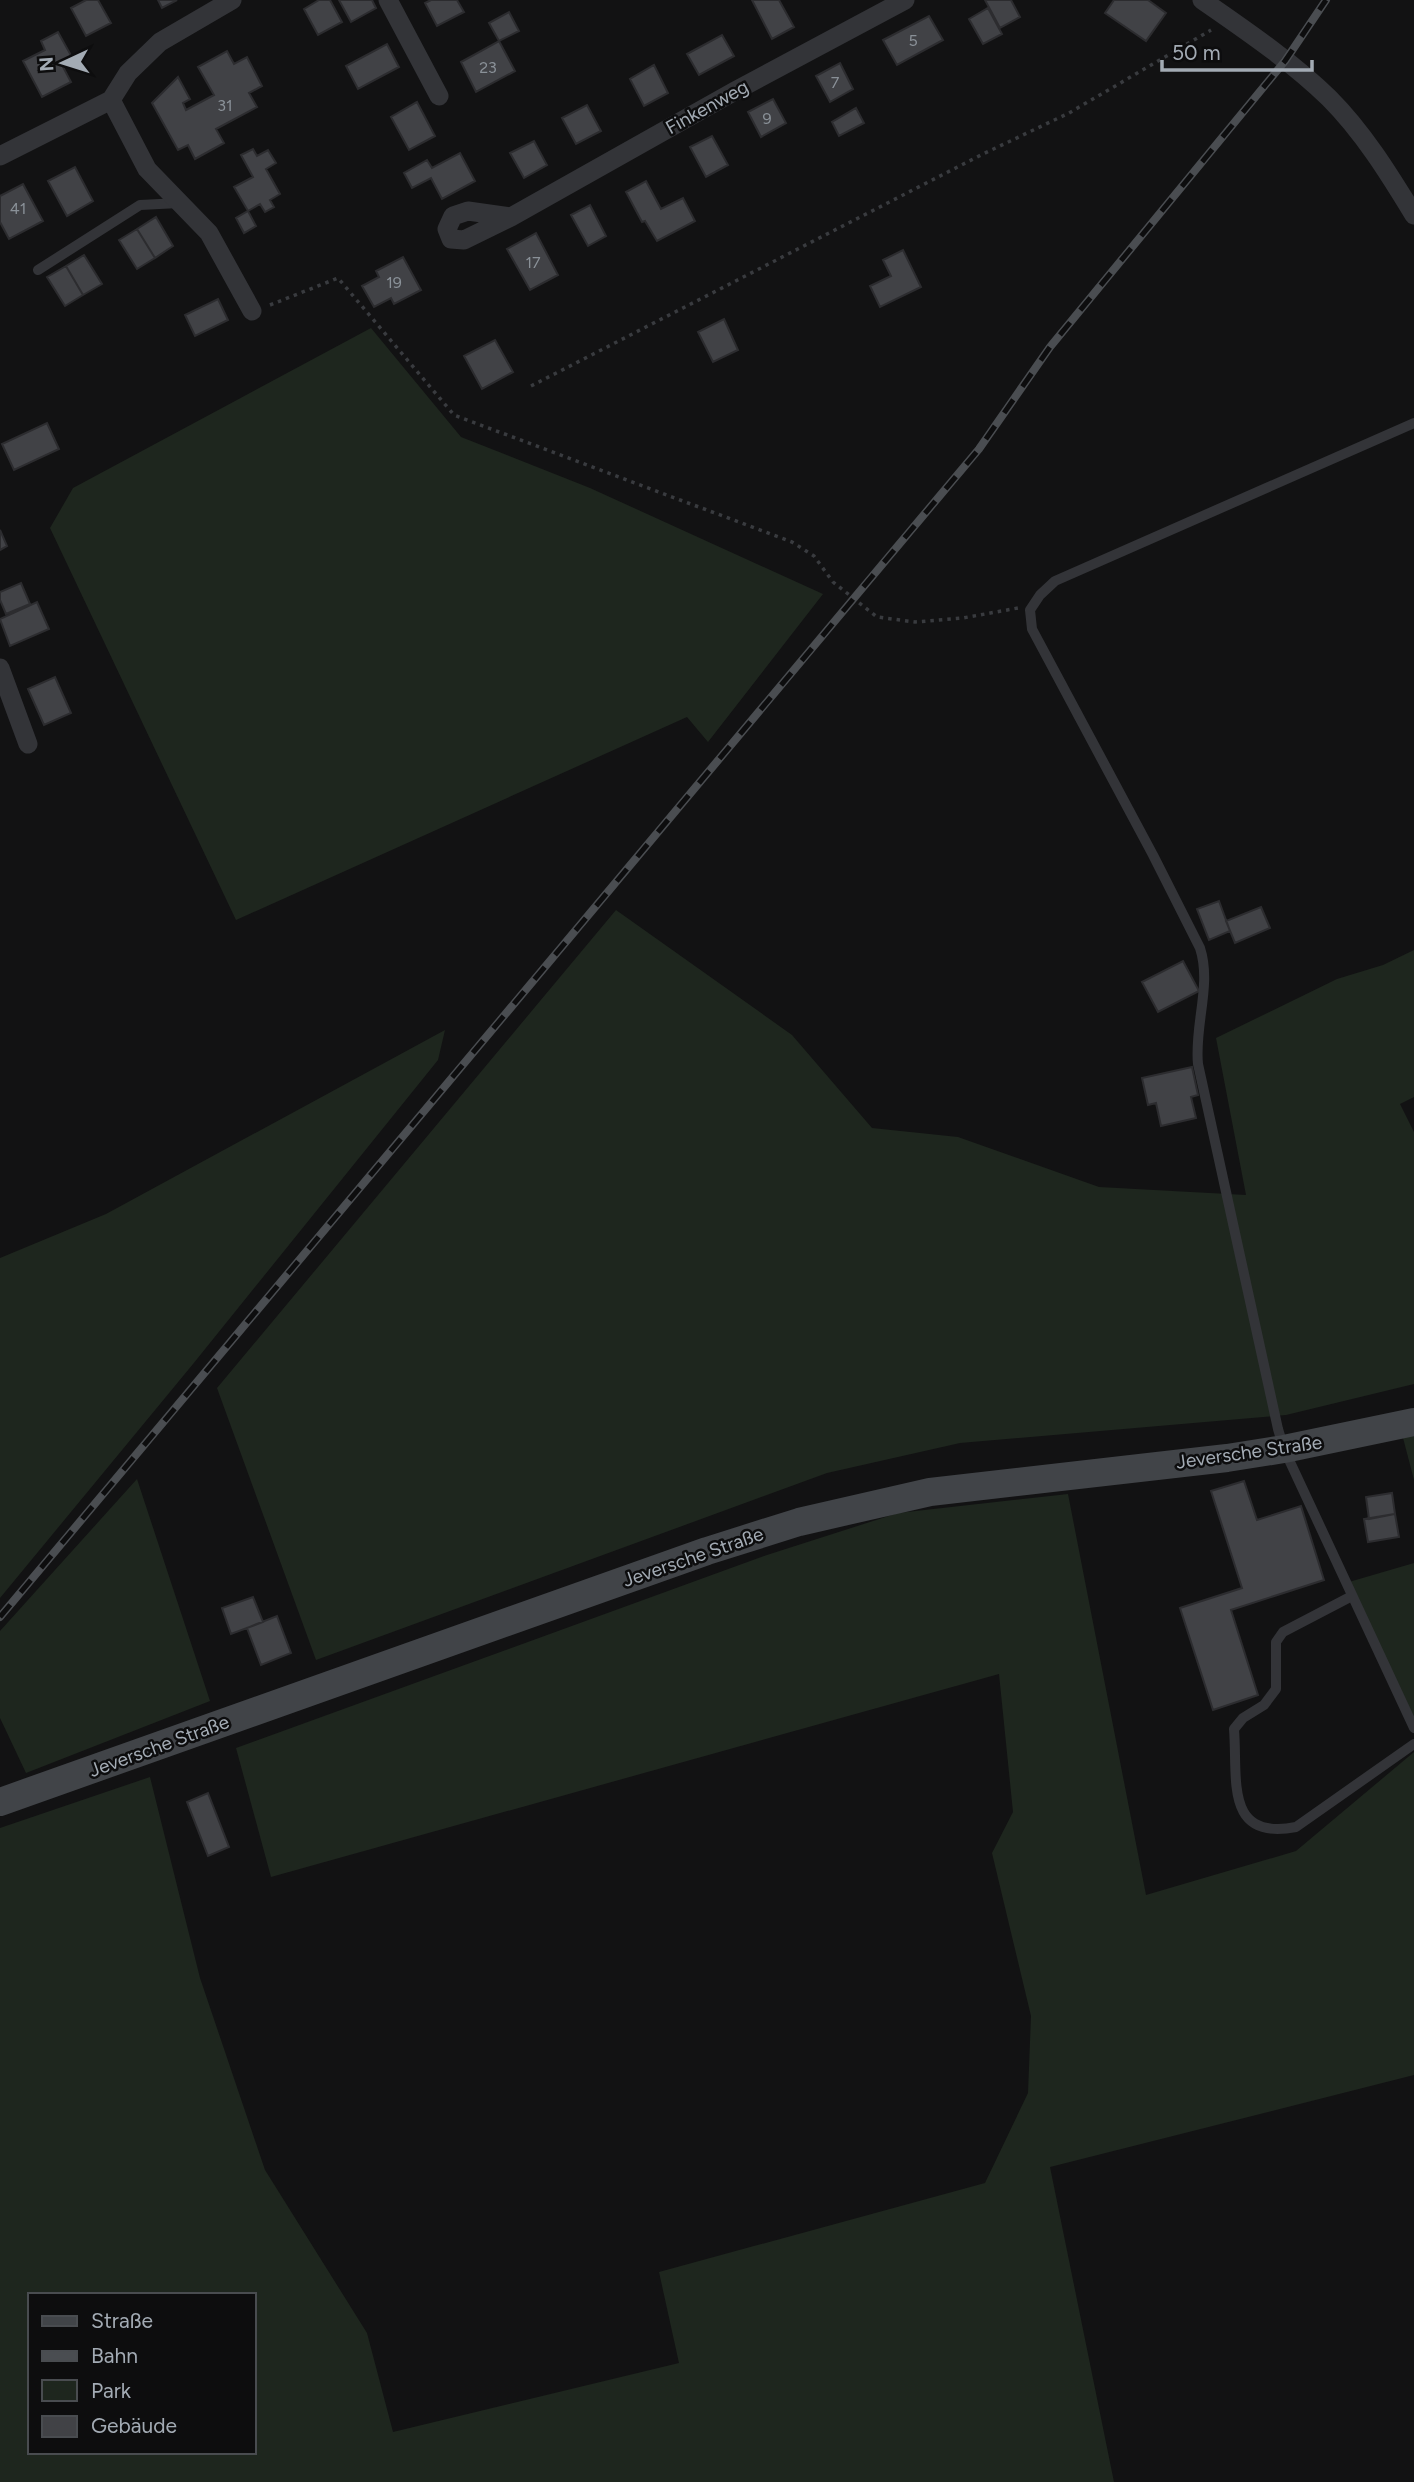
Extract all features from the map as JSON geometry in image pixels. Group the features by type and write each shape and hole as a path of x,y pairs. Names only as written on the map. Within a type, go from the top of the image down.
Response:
{"street":[{"path":"0,156 111,100 128,73 159,42 232,0"},
{"path":"388,0 439,96"},
{"name":"Finkenweg","path":"511,217 735,91 905,0"},
{"path":"1202,0 1285,61 1329,99 1379,158 1414,215"},
{"path":"111,100 147,169 209,233 252,312"},
{"path":"0,668 29,744"},
{"name":"Jeversche Straße","path":"0,1802 707,1551 799,1522 930,1492 1284,1450 1414,1422"}],"lane":[{"path":"38,270 139,205 180,202"},
{"path":"1414,423 1055,581 1040,595 1030,610 1032,629 1200,948 1205,964 1196,1043 1198,1064 1284,1450 1414,1728"},
{"path":"1352,1595 1283,1632 1276,1642 1276,1689 1264,1705 1243,1718 1234,1729 1239,1806 1251,1823 1262,1828 1276,1831 1296,1827 1414,1744"}],"path":[{"path":"531,386 981,155 1069,113 1230,19"},
{"path":"252,312 338,278 454,415 792,542 814,555 833,582 877,617 915,622 963,618 1034,605"}],"green space":[{"path":"371,328 461,437 590,488 823,594 708,742 687,717 236,920 50,528 73,488"},
{"path":"616,910 792,1035 872,1128 958,1137 1099,1187 1246,1195 1216,1038 1337,979 1383,965 1414,950 1414,1097 1400,1104 1414,1132 1414,1384 1286,1415 960,1443 827,1473 316,1660 217,1388"},
{"path":"445,1030 438,1060 0,1598 0,1258 106,1214"},
{"path":"1414,1433 1414,1480 1402,1434"},
{"path":"137,1479 210,1701 26,1773 0,1718 0,1631"},
{"path":"1068,1494 1146,1895 1296,1851 1414,1752 1414,2075 1050,2167 1114,2482 0,2482 0,1828 150,1777 200,1978 265,2170 367,2333 393,2432 679,2363 659,2272 985,2183 1028,2093 1031,2016 992,1853 1013,1812 999,1674 271,1877 236,1748 767,1555 898,1513"},
{"path":"1414,1563 1414,1718 1349,1582"}],"building":[{"path":"86,0 98,0 111,23 86,36 71,8"},
{"path":"158,0 177,0 162,8"},
{"path":"319,0 330,0 342,22 318,35 304,9"},
{"path":"339,0 372,0 376,8 351,22"},
{"path":"431,0 457,0 464,12 437,26 425,3"},
{"path":"752,0 779,0 794,27 772,39"},
{"path":"985,0 1011,0 1020,17 1000,28"},
{"path":"1114,0 1148,0 1166,13 1146,41 1105,13"},
{"path":"988,8 1002,34 983,44 969,19"},
{"path":"509,12 519,31 499,41 489,23"},
{"path":"929,16 943,40 897,65 883,40"},
{"path":"58,32 73,59 62,65 71,82 42,97 23,61 45,50 41,41"},
{"path":"722,35 734,56 699,75 687,54"},
{"path":"499,41 515,71 476,92 461,62"},
{"path":"387,44 399,67 358,89 346,66"},
{"path":"227,51 234,64 247,57 262,86 249,93 257,107 216,129 224,143 195,159 188,145 178,150 152,103 178,77 190,99 183,103 186,110 214,95 198,67"},
{"path":"840,63 853,89 830,102 816,76"},
{"path":"654,65 668,93 644,106 630,79"},
{"path":"773,99 786,123 761,137 748,112"},
{"path":"417,102 435,136 409,150 391,117"},
{"path":"587,105 601,131 576,144 562,118"},
{"path":"856,108 864,123 839,136 832,122"},
{"path":"712,136 728,165 706,177 690,147"},
{"path":"534,141 547,165 524,178 510,153"},
{"path":"253,149 257,156 268,150 276,163 266,169 280,194 270,200 274,207 265,212 260,204 248,211 234,187 253,177 241,155"},
{"path":"460,153 475,181 442,199 431,178 412,188 404,173 427,160 432,168"},
{"path":"75,167 93,201 67,216 48,181"},
{"path":"646,181 661,209 683,198 695,221 657,241 645,221 642,222 626,192"},
{"path":"23,184 43,221 9,239 0,222 0,196"},
{"path":"590,205 606,236 588,246 571,215"},
{"path":"248,211 256,226 244,233 236,218"},
{"path":"156,217 173,246 155,258 137,229"},
{"path":"137,229 155,258 137,269 119,240"},
{"path":"536,233 558,275 530,290 507,249"},
{"path":"903,250 921,287 880,307 870,286 891,276 883,260"},
{"path":"84,255 102,284 83,295 66,266"},
{"path":"403,257 421,290 394,304 391,298 374,307 362,286 379,277 376,271"},
{"path":"66,266 83,295 65,306 47,277"},
{"path":"218,299 228,320 195,336 185,315"},
{"path":"724,319 738,350 713,362 698,332"},
{"path":"495,340 513,372 482,389 464,356"},
{"path":"47,423 59,449 14,470 2,444"},
{"path":"0,530 7,546 0,550"},
{"path":"21,583 30,604 6,614 0,600 0,592"},
{"path":"37,602 49,629 10,646 0,619"},
{"path":"55,677 71,713 44,725 28,689"},
{"path":"1219,901 1230,931 1209,940 1197,909"},
{"path":"1261,907 1270,928 1235,943 1226,921"},
{"path":"1183,961 1199,991 1158,1012 1142,982"},
{"path":"1192,1067 1198,1095 1191,1097 1196,1118 1161,1126 1156,1103 1148,1105 1142,1078"},
{"path":"1244,1481 1257,1520 1301,1506 1324,1580 1231,1610 1258,1695 1213,1710 1180,1608 1242,1588 1211,1491"},
{"path":"1392,1493 1395,1514 1369,1519 1366,1497"},
{"path":"1395,1514 1399,1537 1368,1542 1364,1519"},
{"path":"253,1597 263,1622 231,1634 222,1608"},
{"path":"277,1616 291,1653 261,1665 247,1628"},
{"path":"208,1793 229,1847 208,1856 187,1802"}],"railway":[{"path":"0,1617 979,449 1050,347 1285,61 1326,0"}]}
